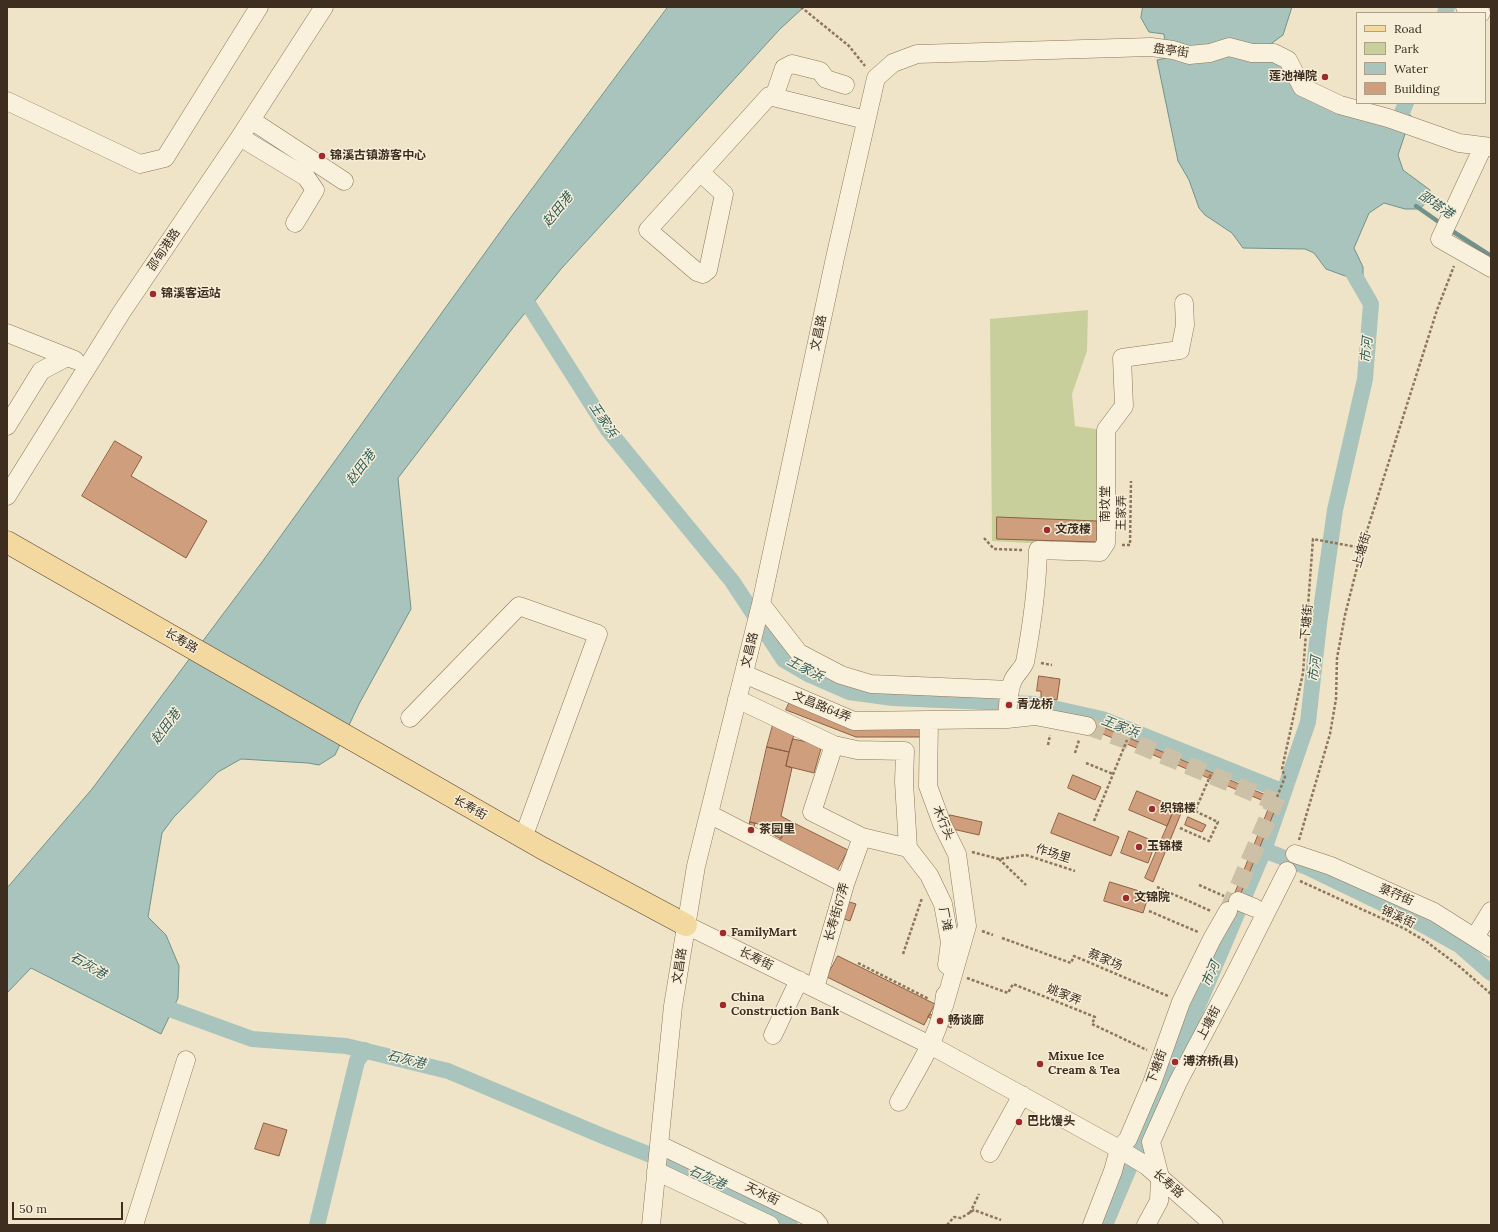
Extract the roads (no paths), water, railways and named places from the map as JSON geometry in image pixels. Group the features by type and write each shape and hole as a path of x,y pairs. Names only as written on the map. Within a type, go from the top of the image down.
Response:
{"main road":[{"name":"长寿路","path":"7,542 161,629 354,742"},
{"name":"长寿街","path":"354,742 523,838 686,925"}],"street":[{"path":"7,101 140,164 165,158 259,7"},
{"name":"邵甸港路","path":"7,496 121,314 240,137 324,7"},
{"path":"1465,7 1478,12"},
{"name":"盘亭街","path":"876,78 893,63 918,54 1151,47 1189,54 1210,53 1229,47 1252,53 1274,53 1288,60 1302,87 1340,105 1388,118 1459,143 1487,147"},
{"path":"774,97 784,68 792,64 820,71 826,80 845,85"},
{"name":"文昌路","path":"651,1225 673,1006 696,866 761,604 876,78"},
{"path":"700,172 724,194 708,270 703,274 697,272 648,230 700,172 769,96 866,120"},
{"path":"251,120 344,181"},
{"path":"240,137 306,177 315,190 295,223"},
{"path":"1487,147 1444,231 1462,251 1491,268"},
{"name":"南坟堂","path":"1010,692 1013,678 1025,663 1037,591 1038,550 1100,552 1106,543 1106,430 1124,406 1122,358 1180,350 1185,325 1184,303"},
{"path":"7,333 88,365"},
{"path":"7,426 41,371 67,357"},
{"path":"761,604 799,653 841,675 871,684 1010,692 1008,716"},
{"path":"410,718 519,606 598,634 523,838"},
{"name":"文昌路64弄","path":"744,674 854,721 929,720"},
{"path":"737,699 834,744 857,750 906,751 904,782 908,848 862,837 812,812 834,744"},
{"path":"929,720 1035,716 1087,726"},
{"name":"木行头","path":"929,720 928,786 942,824 957,854 962,899 967,926 944,1006"},
{"path":"709,814 845,884"},
{"name":"长寿街67弄","path":"815,988 845,884 862,837"},
{"name":"厂滩","path":"899,1102 930,1044 944,1006 950,942 943,904 929,875 908,848"},
{"name":"菉荇街","path":"1295,854 1331,866 1397,894 1434,912 1491,948"},
{"name":"上塘街","path":"1146,1225 1159,1201 1154,1172 1152,1142 1174,1062 1234,978 1286,872"},
{"path":"943,904 962,899"},
{"name":"下塘街","path":"1092,1225 1113,1171 1119,1149 1128,1139 1174,1062 1181,1002 1212,939 1229,906 1255,908"},
{"path":"1475,937 1491,911"},
{"name":"长寿街","path":"686,925 930,1044 1119,1149"},
{"path":"773,1035 799,980"},
{"path":"134,1225 186,1060"},
{"path":"990,1154 1022,1095"},
{"name":"长寿路","path":"1119,1149 1154,1172 1214,1225"},
{"path":"658,1158 770,1225"},
{"name":"天水街","path":"658,1158 815,1220 819,1225"}],"water":[{"name":"赵田港","path":"668,7 804,7 780,29 561,269 512,329 398,478 411,609 359,704 335,755 319,765 241,759 218,772 174,817 162,833 148,917 166,935 179,966 178,998 161,1034 31,968 7,993 7,888 92,789 262,562 508,221"},
{"path":"1143,7 1292,7 1283,35 1272,43 1272,56 1300,89 1391,123 1397,110 1405,110 1410,114 1411,116 1398,155 1403,170 1430,190 1428,200 1420,209 1405,209 1384,203 1369,213 1354,248 1363,267 1363,280 1358,283 1348,277 1326,269 1314,253 1305,249 1243,248 1232,233 1205,215 1199,208 1189,180 1178,161 1157,60 1166,58 1164,34 1149,32 1141,18"}],"waterway":[{"name":"市河","path":"1445,12 1447,7"},
{"name":"市河","path":"1395,129 1406,104"},
{"name":"邵塔港","path":"1416,206 1443,225"},
{"name":"邵塔港","path":"1449,229 1491,256"},
{"name":"市河","path":"1105,1225 1264,850 1308,722 1319,624 1335,510 1365,379 1371,304 1348,264"},
{"name":"王家浜","path":"518,288 608,430 732,581 784,660 810,675 849,692 893,698 1035,704 1102,719 1284,792"},
{"path":"1264,850 1307,867 1396,910 1459,945 1491,973"},
{"name":"石灰港","path":"153,1003 252,1039 346,1046 448,1071 605,1137 719,1182 790,1225"},
{"path":"317,1225 357,1061 365,1050"}],"tunnel":[{"path":"1087,726 1127,740 1276,802"},
{"path":"1228,911 1277,797"}],"place":[{"name":"莲池禅院","path":"1325,77"},
{"name":"锦溪古镇游客中心","path":"322,156"},
{"name":"锦溪客运站","path":"153,294"},
{"name":"文茂楼","path":"1047,530"},
{"name":"青龙桥","path":"1009,705"},
{"name":"织锦楼","path":"1152,809"},
{"name":"茶园里","path":"751,830"},
{"name":"玉锦楼","path":"1139,847"},
{"name":"文锦院","path":"1126,898"},
{"name":"FamilyMart","path":"723,933"},
{"name":"China Construction Bank","path":"723,1005"},
{"name":"畅谈廊","path":"940,1021"},
{"name":"溥济桥(县)","path":"1175,1062"},
{"name":"Mixue Ice Cream & Tea","path":"1040,1064"},
{"name":"巴比馒头","path":"1019,1122"}]}
